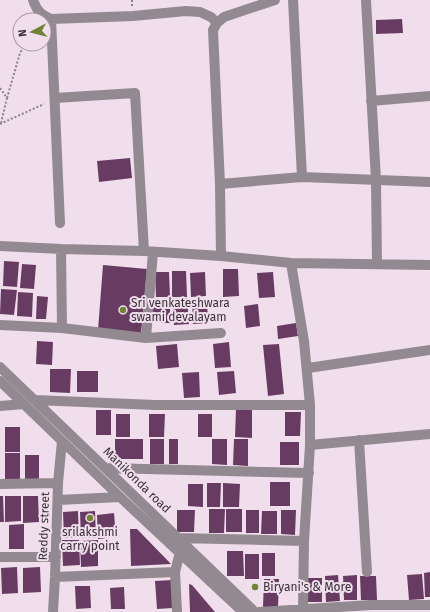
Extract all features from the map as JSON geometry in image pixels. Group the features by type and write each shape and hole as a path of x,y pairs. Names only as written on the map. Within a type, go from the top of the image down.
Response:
{"street":[{"path":"33,0 39,12"},
{"path":"221,256 220,184 213,30 217,23 224,17 275,0"},
{"path":"293,0 302,178"},
{"path":"366,0 376,180 377,264"},
{"path":"60,223 52,19 132,16 186,11 200,12 211,17 217,23"},
{"path":"55,98 135,93 148,252 146,338"},
{"path":"371,101 430,96"},
{"path":"220,184 302,178 430,182"},
{"path":"0,246 221,256 291,262 430,265"},
{"path":"61,249 62,328"},
{"path":"291,262 308,368 310,405 310,445 304,541 303,609"},
{"path":"0,325 62,328 146,338 221,333"},
{"path":"308,368 430,350"},
{"name":"Manikonda road","path":"0,367 255,612"},
{"name":"Manikonda road","path":"0,381 120,497 243,612"},
{"path":"35,400 156,404 310,405"},
{"path":"0,406 24,404"},
{"path":"310,445 430,434"},
{"path":"359,440 367,572"},
{"name":"Reddy street","path":"53,612 58,483 62,441"},
{"path":"106,468 308,473"},
{"path":"0,484 58,483"},
{"path":"58,500 120,497"},
{"path":"178,538 304,541"},
{"path":"177,612 175,572 180,552"},
{"path":"0,557 56,557"},
{"path":"55,577 175,572"},
{"path":"259,612 371,605 430,605"}],"path":[{"path":"0,124 6,98 21,52"},
{"path":"0,88 6,98"},
{"path":"0,124 55,98"}],"building":[{"path":"402,19 403,33 376,34 376,20"},
{"path":"130,158 132,178 99,182 97,161"},
{"path":"4,261 19,262 17,287 3,286"},
{"path":"22,264 36,265 34,289 20,288"},
{"path":"103,265 147,269 141,334 98,330"},
{"path":"223,269 238,269 239,296 223,297"},
{"path":"172,271 186,271 187,297 172,297"},
{"path":"155,272 169,272 170,297 156,297"},
{"path":"205,272 206,296 191,297 190,273"},
{"path":"273,272 275,297 259,298 257,273"},
{"path":"1,289 17,290 14,315 0,314"},
{"path":"18,292 33,293 32,317 17,316"},
{"path":"37,296 48,297 46,319 36,319"},
{"path":"187,298 189,324 174,325 172,299"},
{"path":"170,299 170,323 153,323 153,300"},
{"path":"192,299 207,299 208,323 193,324"},
{"path":"258,304 260,326 246,328 244,306"},
{"path":"296,323 298,336 278,339 277,326"},
{"path":"37,341 53,342 52,365 36,364"},
{"path":"229,342 231,367 215,368 213,344"},
{"path":"177,344 179,367 158,369 156,346"},
{"path":"279,344 284,394 268,396 263,345"},
{"path":"50,369 71,369 70,393 50,392"},
{"path":"77,371 98,371 98,392 77,392"},
{"path":"234,371 236,393 219,395 217,372"},
{"path":"199,372 200,397 184,398 182,373"},
{"path":"236,409 252,409 252,438 235,437"},
{"path":"96,410 111,410 111,435 96,435"},
{"path":"285,412 301,412 300,436 285,436"},
{"path":"116,414 130,414 130,437 116,437"},
{"path":"149,414 165,414 164,437 149,437"},
{"path":"198,414 212,414 212,437 198,437"},
{"path":"5,427 20,427 20,452 5,452"},
{"path":"115,439 143,439 143,459 115,459"},
{"path":"150,439 164,439 164,464 150,464"},
{"path":"169,439 178,439 178,464 169,464"},
{"path":"212,439 227,439 227,465 212,464"},
{"path":"234,439 248,439 248,466 233,465"},
{"path":"280,442 299,442 299,465 280,465"},
{"path":"5,453 20,453 20,479 5,479"},
{"path":"25,455 39,455 39,479 25,479"},
{"path":"270,482 290,482 290,506 270,506"},
{"path":"207,483 221,483 220,507 207,507"},
{"path":"223,483 240,484 239,507 223,507"},
{"path":"188,484 203,484 203,507 188,506"},
{"path":"0,496 3,496 4,522 0,522"},
{"path":"5,496 21,496 21,521 5,522"},
{"path":"23,496 38,496 39,522 23,523"},
{"path":"209,509 225,509 224,533 209,533"},
{"path":"226,509 242,509 242,532 226,532"},
{"path":"177,510 195,510 194,532 177,532"},
{"path":"246,510 259,510 259,533 246,533"},
{"path":"281,510 296,510 295,535 281,534"},
{"path":"78,511 79,537 64,538 63,512"},
{"path":"95,511 96,538 81,538 80,512"},
{"path":"262,511 277,511 277,534 261,534"},
{"path":"114,513 116,537 98,539 97,515"},
{"path":"24,524 24,549 9,549 9,525"},
{"path":"130,529 137,529 171,564 131,566"},
{"path":"62,540 79,540 80,565 63,566"},
{"path":"98,540 98,566 81,567 80,541"},
{"path":"227,551 243,551 244,576 227,576"},
{"path":"262,553 275,553 275,576 262,576"},
{"path":"245,554 259,554 259,579 245,579"},
{"path":"17,567 18,593 2,594 1,568"},
{"path":"40,567 41,592 23,593 23,568"},
{"path":"430,572 430,597 425,597 424,573"},
{"path":"422,574 424,599 409,600 407,575"},
{"path":"338,575 340,601 326,602 325,576"},
{"path":"357,575 357,600 344,600 343,576"},
{"path":"360,576 376,576 377,600 361,600"},
{"path":"307,578 322,578 322,602 307,602"},
{"path":"264,579 279,579 278,607 263,607"},
{"path":"172,580 173,608 157,609 155,581"},
{"path":"189,584 192,585 215,612 190,612"},
{"path":"75,586 90,586 91,608 76,609"},
{"path":"124,587 125,609 111,609 110,588"}],"place":[{"name":"Sri venkateshwara swami devalayam","path":"123,310"},
{"name":"srilakshmi carry point","path":"90,518"},
{"name":"Biryani's & More","path":"255,587"}]}
